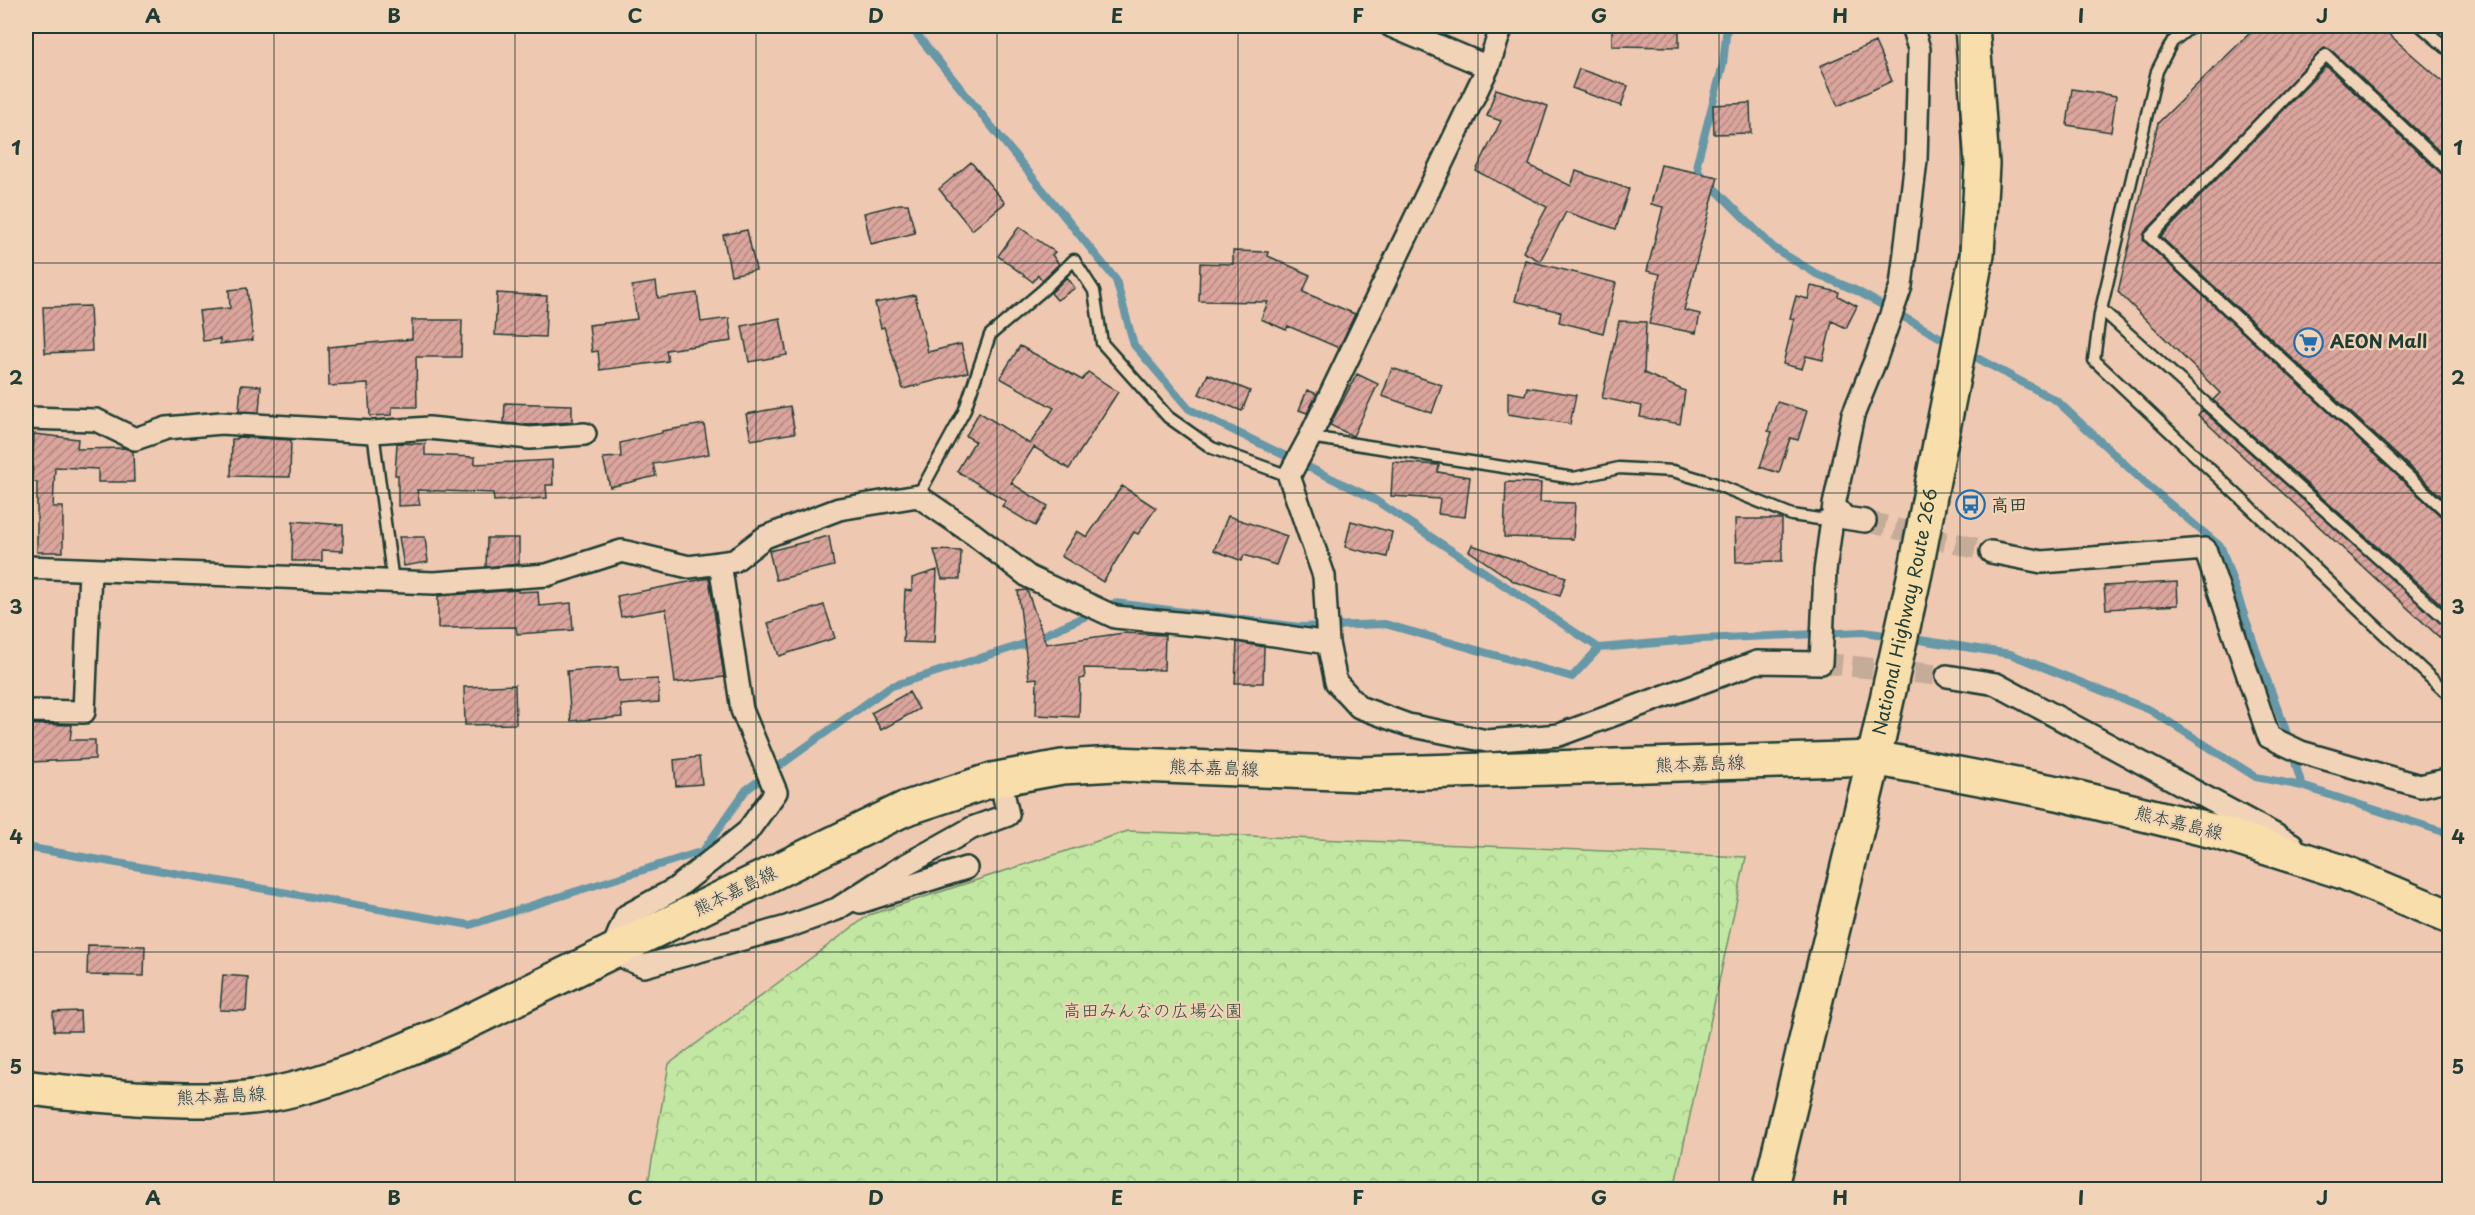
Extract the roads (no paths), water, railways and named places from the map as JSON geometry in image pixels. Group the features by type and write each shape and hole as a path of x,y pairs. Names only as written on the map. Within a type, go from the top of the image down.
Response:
{"main road":[{"name":"National Highway Route 266","path":"1770,1190 1874,759 1916,573 1977,254 1982,164 1972,26"},
{"name":"熊本嘉島線","path":"26,1087 63,1093 195,1101 246,1099 296,1089 441,1035 904,809 1000,778 1062,767 1116,764 1360,774 1874,759 2058,793 2217,831 2343,872 2450,917"}],"street":[{"path":"1391,26 1488,66"},
{"path":"1502,26 1488,66 1310,437 1289,476 1324,576 1328,643 1336,682 1359,707 1408,725 1488,741 1559,735 1757,662 1821,663 1826,571 1833,510 1853,415 1901,286 1916,159 1918,49 1912,26"},
{"path":"26,418 96,420 135,439 167,428 221,423 373,432 429,428 530,438 585,434"},
{"path":"26,567 434,583 547,575 622,551 689,567 734,561 765,537 839,509 918,496 1029,576 1115,617 1219,627 1328,643"},
{"path":"1833,510 1845,518 1865,521"},
{"path":"1991,552 2042,562 2205,549 2269,736 2301,753 2420,786 2450,779"},
{"path":"720,563 742,710 776,792 747,831 675,889 626,916 611,952 644,966 787,927 966,868"},
{"path":"26,711 84,712 90,570"},
{"path":"1947,676 1996,684 2343,872"},
{"path":"837,909 897,870 972,828 1008,815 1000,778"}],"lane":[{"path":"2192,26 2172,42 2157,70 2101,309 2094,360 2450,696"},
{"path":"2421,26 2450,51"},
{"path":"2450,172 2326,55 2150,237 2450,515"},
{"path":"918,496 964,412 990,335 1074,260 1094,291 1102,344 1168,417 1212,448 1289,476"},
{"path":"2101,309 2450,623"},
{"path":"373,432 393,582"},
{"path":"1310,437 1574,478 1619,468 1673,471 1713,483 1792,515 1819,519 1833,510"}],"waterway":[{"path":"910,26 1116,280 1134,345 1189,409 1372,498 1599,648 1702,639 1863,632 1892,636"},
{"path":"1727,26 1723,64 1697,163 1699,173 1774,248 1815,273 1857,291 1950,343"},
{"path":"1966,352 2057,401 2144,482 2221,547 2285,728 2302,786 2450,834"},
{"path":"26,847 470,925 703,851 746,790 889,687 1021,645 1115,603 1300,627 1385,624 1572,677 1599,648"},
{"path":"1907,638 2010,654 2150,710 2256,777 2302,786"}],"tunnel":[{"path":"1865,521 1991,552"},
{"path":"1821,663 1947,676"}],"place":[{"name":"AEON Mall","path":"2309,342"},
{"name":"高田","path":"1970,505"}],"park label":[{"name":"高田みんなの広場公園","path":"1153,1011"}]}
